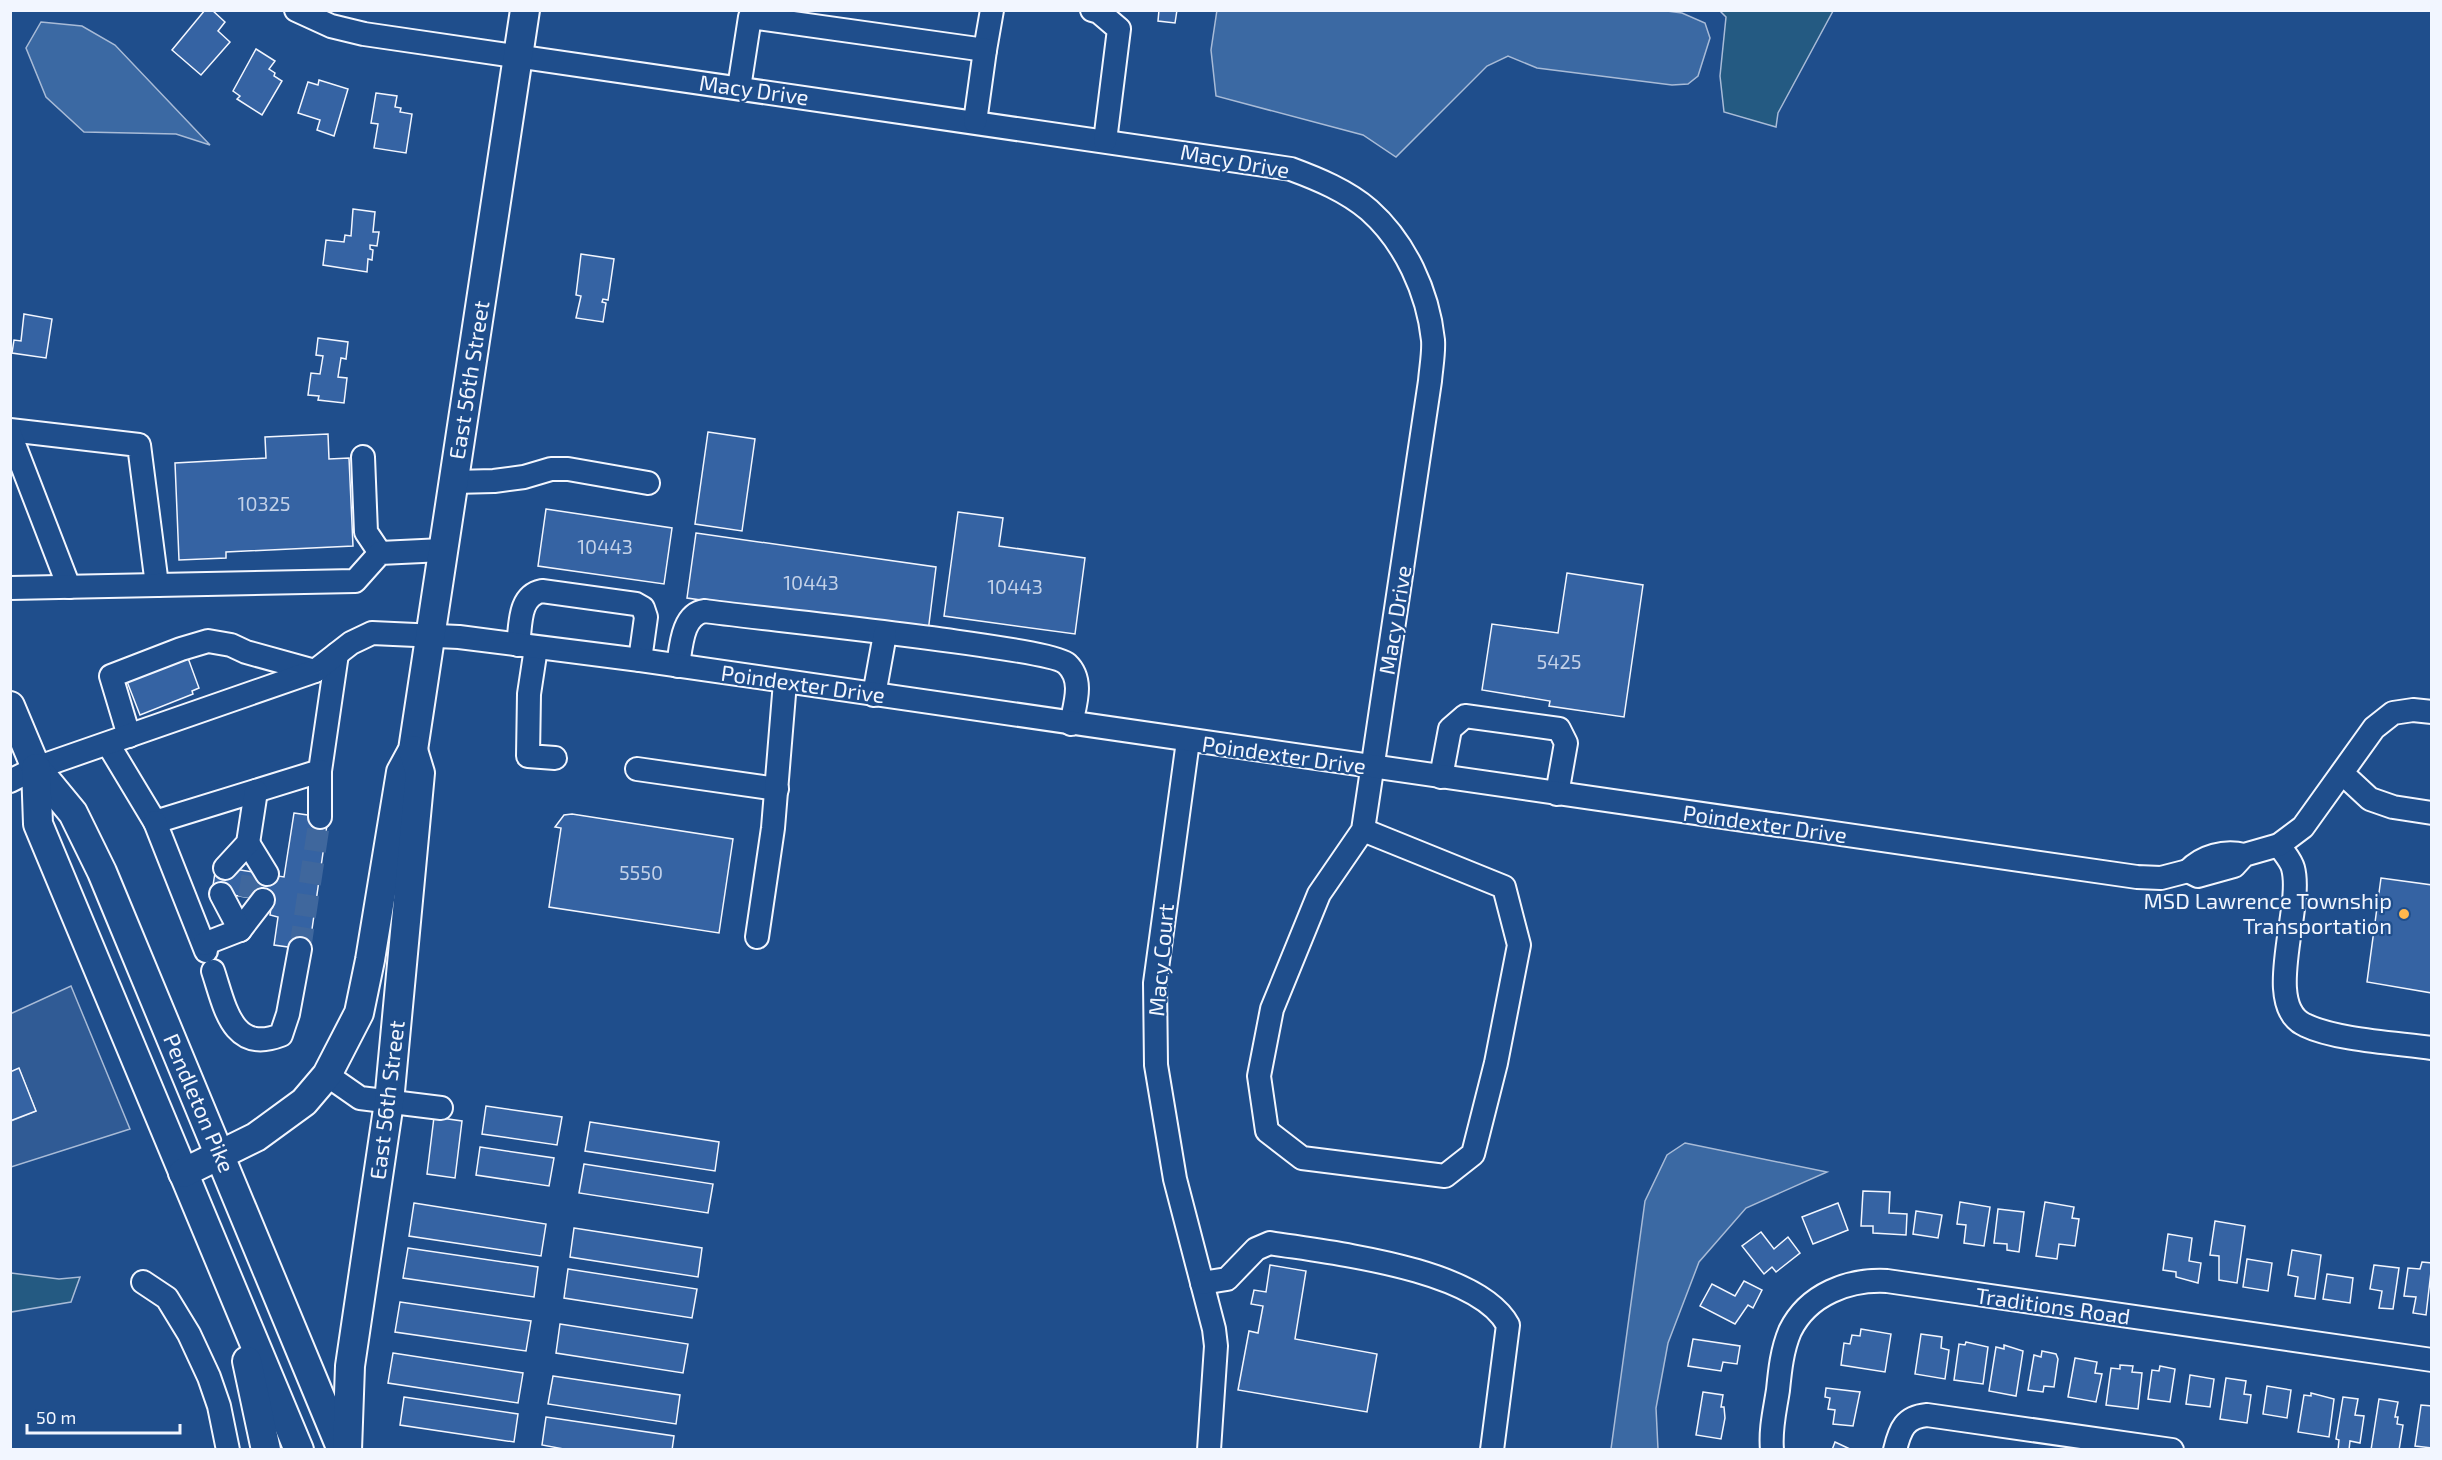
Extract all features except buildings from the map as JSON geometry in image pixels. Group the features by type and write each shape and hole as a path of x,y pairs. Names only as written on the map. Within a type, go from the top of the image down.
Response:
{"main road":[{"name":"East 56th Street","path":"183,1173 256,1137 304,1102 327,1075 358,1013 370,960 401,772 413,750 525,10"},
{"name":"Pendleton Pike","path":"10,706 36,768 73,813 102,872 342,1449"},
{"name":"East 56th Street","path":"347,1449 350,1366 389,1102 420,773 413,750"},
{"name":"Pendleton Pike","path":"36,768 38,824 299,1449"},
{"path":"230,1286 266,1449"}],"street":[{"name":"Macy Drive","path":"296,10 350,31 518,58 1291,169 1317,179 1368,210 1405,255 1419,281 1433,341 1430,381 1363,830"},
{"path":"975,122 992,10"},
{"path":"1092,10 1099,12 1119,29 1105,141"},
{"path":"739,88 748,13 986,50"},
{"path":"69,587 10,432 139,445 157,585"},
{"path":"363,457 366,532 380,553"},
{"path":"454,482 495,481 524,477 552,469 568,469 648,483"},
{"path":"10,588 355,581 380,553 443,550"},
{"path":"555,758 528,756 529,694 525,599 531,593 542,591 636,604 643,608 646,617 640,660"},
{"path":"678,666 689,620 697,612 1039,654 1066,663 1077,678 1078,692 1071,724"},
{"name":"Poindexter Drive","path":"135,734 315,671 337,654 372,633 430,635 640,660 2137,877 2161,878 2188,872 2197,862 2230,852 2244,855 2279,845"},
{"path":"874,695 885,634"},
{"path":"135,734 111,676 181,648 208,641 231,645 246,652 315,671"},
{"path":"10,781 36,768 135,734 153,719 231,695 250,685 253,672 246,652"},
{"path":"320,817 320,771 337,654"},
{"path":"757,937 777,789 785,682"},
{"path":"2432,712 2413,710 2393,713 2374,728 2303,827 2279,845 2293,868 2294,896 2284,996 2290,1013 2303,1025 2323,1032 2432,1048"},
{"path":"1442,777 1450,729 1465,716 1559,729 1566,744 1557,794"},
{"name":"Macy Court","path":"1188,741 1155,983 1156,1065 1175,1179 1216,1346 1209,1449"},
{"path":"108,744 155,822 208,955 229,1017 240,1034 259,1040 281,1035 288,1014 300,949"},
{"path":"637,769 777,789"},
{"path":"155,822 320,771"},
{"path":"2343,774 2370,799 2393,807 2432,813"},
{"path":"248,843 246,871 256,790"},
{"path":"1363,830 1503,887 1519,945 1496,1063 1473,1154 1445,1176 1302,1158 1267,1131 1259,1076 1272,1009 1319,894 1363,830"},
{"path":"208,955 240,930 242,897"},
{"path":"327,1075 360,1098 441,1108"},
{"path":"1202,1282 1227,1278 1256,1250 1270,1244 1400,1267 1444,1279 1476,1294 1496,1308 1508,1325 1492,1449"},
{"name":"Traditions Road","path":"1772,1438 1783,1351 1794,1324 1806,1309 1829,1291 1867,1281 2432,1360"},
{"path":"143,1282 167,1299 189,1334 216,1396 228,1449"},
{"path":"1895,1449 1906,1421 1914,1416 2172,1449"}],"shaded area":[{"path":"1217,10 1667,11 1682,13 1705,23 1710,38 1698,76 1688,84 1672,85 1537,68 1508,56 1487,66 1396,157 1363,135 1216,96 1211,50"},
{"path":"1720,11 1833,11 1778,113 1776,127 1724,112 1720,76 1726,17"},
{"path":"41,22 82,26 115,45 210,145 176,134 84,132 46,97 26,48"},
{"path":"71,986 130,1129 11,1167 11,1121 36,1111 19,1069 11,1072 10,1014"},
{"path":"1685,1143 1827,1172 1746,1208 1699,1262 1668,1343 1656,1408 1658,1449 1611,1449 1645,1201 1667,1155"},
{"path":"11,1273 59,1279 80,1277 71,1302 11,1312"}],"tunnel":[{"path":"300,949 320,817"},
{"path":"249,898 253,872"}],"place":[{"name":"MSD Lawrence Township Transportation","path":"2404,914"}]}
